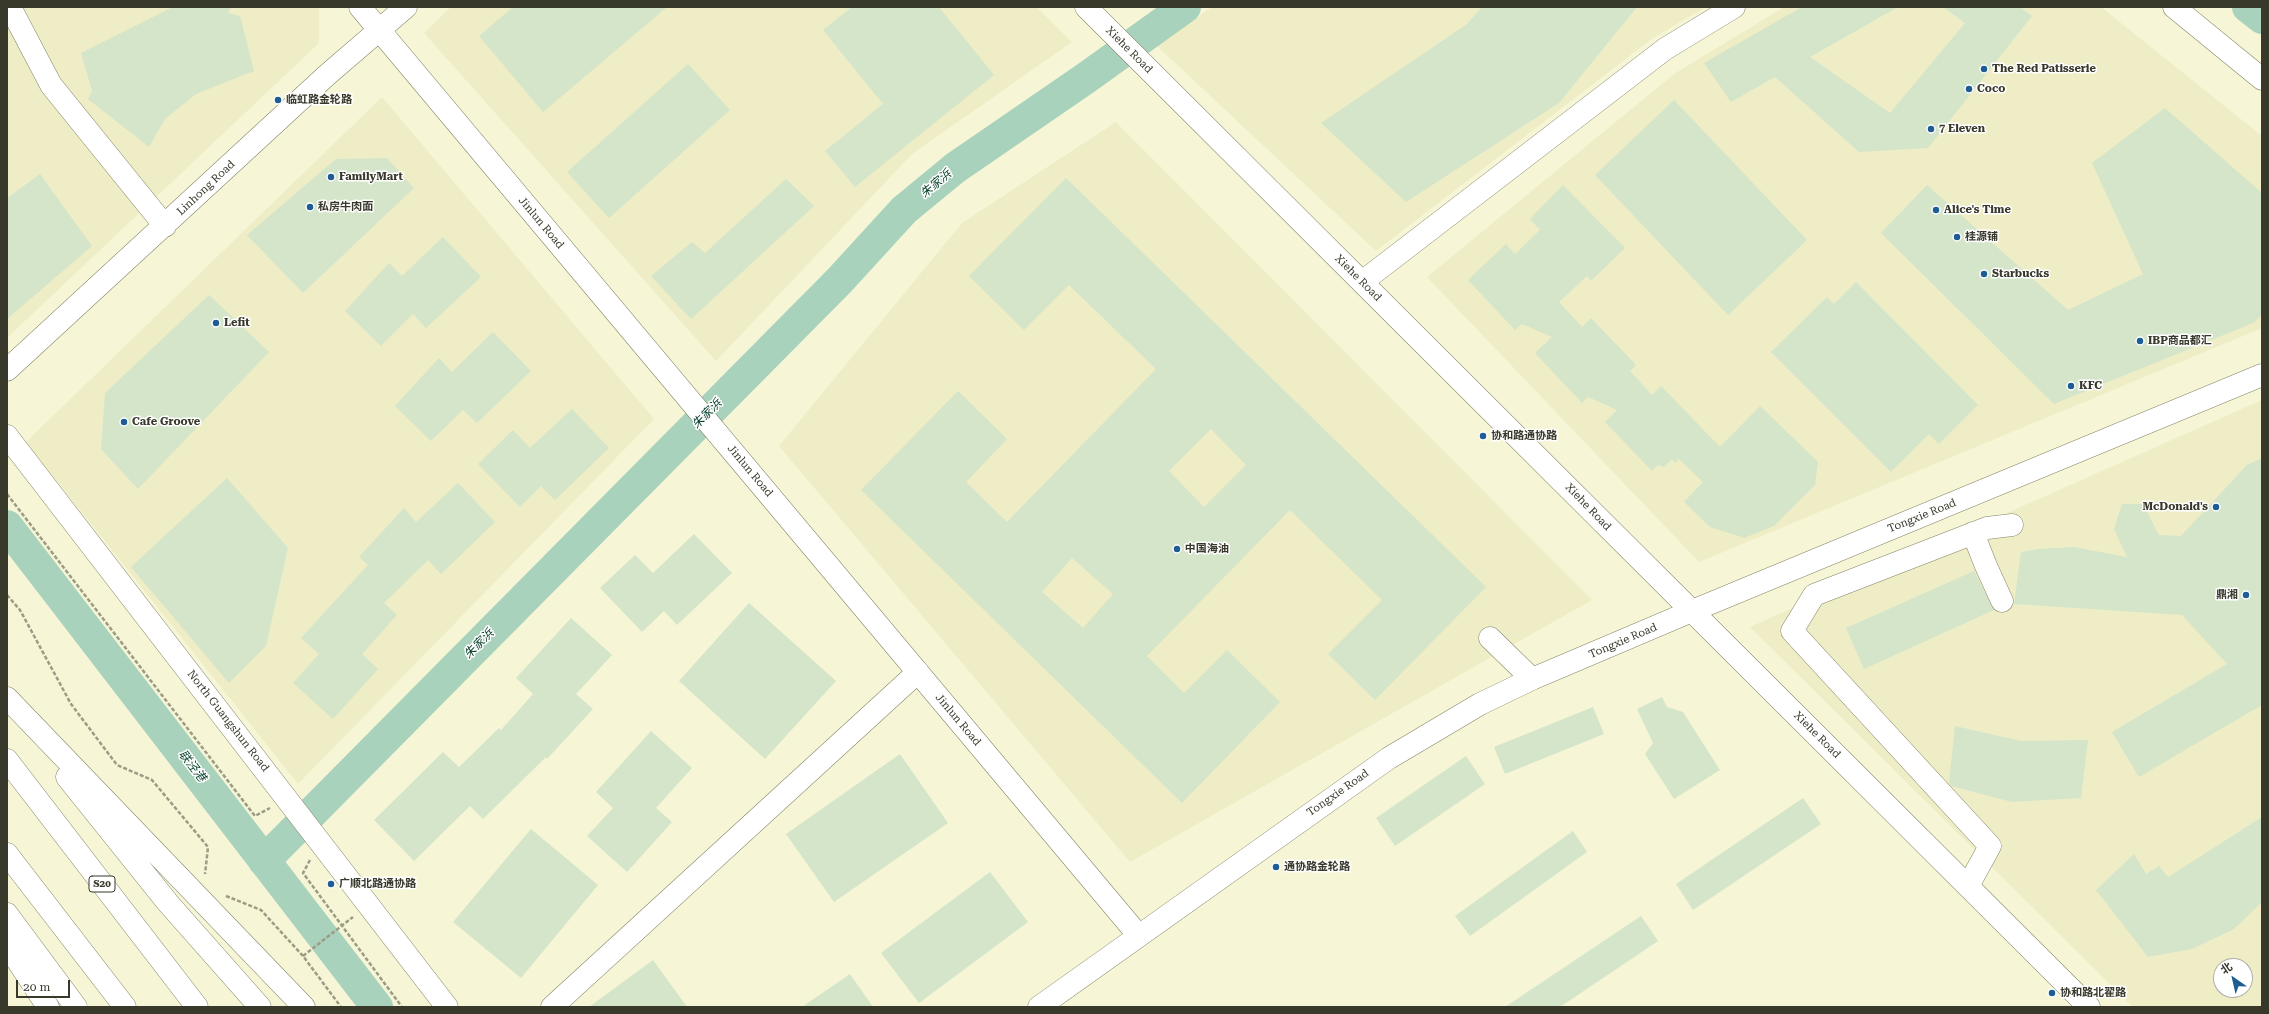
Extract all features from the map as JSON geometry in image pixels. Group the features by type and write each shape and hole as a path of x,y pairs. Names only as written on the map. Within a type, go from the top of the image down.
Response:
{"main road":[{"path":"10,7 51,85 165,226"},
{"name":"Jinlun Road","path":"360,7 1139,936"},
{"name":"Linhong Road","path":"7,370 379,29 406,7"},
{"name":"Xiehe Road","path":"1086,7 2089,1007"},
{"path":"1362,282 1665,49 1734,7"},
{"path":"2174,7 2262,78"},
{"name":"Tongxie Road","path":"1038,1007 1389,758 1480,704 1532,679 1692,611 2262,375"},
{"name":"North Guangshun Road","path":"7,436 447,1007"},
{"path":"1968,886 1990,846 1792,631 1814,595 1987,528 2012,525"},
{"path":"1973,533 2002,601"},
{"path":"1490,638 1532,679"},
{"path":"552,1007 918,672"},
{"path":"7,699 168,903 260,1007"},
{"path":"7,699 304,1007"},
{"name":"S20","path":"7,760 197,1007"},
{"path":"7,854 125,1007"},
{"path":"7,914 76,1007"},
{"path":"7,945 48,1007"}],"path":[{"path":"7,494 255,816 288,799"},
{"path":"7,595 20,610 71,704 117,765 152,780 208,847 204,873 209,878"},
{"path":"320,841 303,873 402,1007"},
{"path":"223,894 261,910 303,956 341,1007"},
{"path":"303,956 342,925"}],"shaded area":[{"path":"7,7 319,7 319,43 7,338"},
{"path":"451,7 1037,7 1072,42 912,154 716,361 424,33"},
{"path":"1212,7 1706,7 1653,38 1376,251 1157,46"},
{"path":"1784,7 2101,7 2262,136 2262,328 1699,562 1427,277 1674,74"},
{"path":"382,97 654,419 298,784 26,442"},
{"path":"1116,122 1592,600 1130,862 779,446 962,223"},
{"path":"2262,400 2262,1007 2133,1007 1750,627"}],"building":[{"path":"173,7 231,7 228,13 240,16 254,71 196,94 165,119 149,147 88,99 92,91 81,53"},
{"path":"513,7 667,7 543,112 479,36"},
{"path":"852,7 939,7 994,75 855,187 825,151 883,104 823,30"},
{"path":"1482,7 1637,7 1559,103 1406,202 1321,123 1467,24"},
{"path":"1802,7 1898,7 1810,57 1890,113 1965,23 1943,7 2020,7 2032,16 1928,148 1859,152 1775,77 1731,102 1704,63"},
{"path":"688,64 730,110 609,218 567,172"},
{"path":"1674,100 1807,240 1728,315 1595,175"},
{"path":"2165,108 2262,193 2262,315 2253,323 2054,404 1881,233 1927,185 2068,310 2143,274 2092,163"},
{"path":"387,158 414,188 303,293 247,235 336,159"},
{"path":"40,174 92,246 7,319 7,198"},
{"path":"1066,178 1486,587 1375,700 1328,654 1382,600 1290,510 1147,656 1184,693 1227,650 1280,702 1182,803 861,490 958,391 1007,439 966,482 1007,522 1156,369 1069,285 1024,330 969,276","holes":["1211,429 1246,465 1204,507 1169,471","1072,558 1113,594 1083,628 1042,592"]},
{"path":"786,179 814,206 691,319 651,276 692,242 705,253"},
{"path":"1563,185 1625,248 1591,281 1587,276 1559,302 1582,327 1591,318 1636,365 1630,371 1652,395 1661,386 1720,447 1760,406 1818,462 1815,485 1774,526 1744,538 1710,527 1684,502 1703,482 1679,459 1675,463 1672,459 1664,467 1658,465 1652,471 1605,422 1617,410 1588,397 1582,403 1535,353 1552,337 1522,324 1515,330 1468,280 1506,244 1515,254 1540,230 1530,219"},
{"path":"443,237 481,277 426,328 413,314 381,346 345,311 389,263 402,276"},
{"path":"1856,282 1978,405 1939,444 1929,434 1891,472 1771,352 1827,297 1834,304"},
{"path":"209,295 269,352 138,489 101,449 105,393"},
{"path":"493,332 531,371 477,423 463,410 431,441 395,406 439,358 452,372"},
{"path":"572,409 609,448 555,500 541,486 520,507 478,464 513,430 530,448"},
{"path":"2262,458 2262,705 2139,777 2112,732 2227,664 2182,615 2014,604 2021,552 2038,549 2074,547 2127,557 2114,529 2122,504 2143,504 2159,535 2181,536 2247,465"},
{"path":"227,478 288,548 266,646 229,683 131,567"},
{"path":"458,483 495,522 441,574 428,560 384,603 397,615 362,654 378,669 333,719 293,683 319,654 301,638 368,565 359,557 404,508 416,522"},
{"path":"694,534 732,573 677,625 664,611 642,632 600,588 635,555 653,573"},
{"path":"1974,571 1994,610 1864,669 1846,628"},
{"path":"749,603 836,681 765,759 679,681"},
{"path":"571,618 612,655 576,694 593,709 547,759 546,757 483,819 470,806 414,861 374,820 443,752 459,767 499,728 501,730 533,694 516,678"},
{"path":"1662,697 1667,707 1683,712 1720,770 1674,799 1645,754 1653,743 1637,709"},
{"path":"1593,707 1604,734 1505,774 1494,747"},
{"path":"1955,726 2021,741 2088,740 2081,798 2012,802 1951,786 1949,783"},
{"path":"651,731 692,768 656,808 672,822 627,872 587,836 613,808 596,792"},
{"path":"900,754 948,823 834,902 786,834"},
{"path":"1466,756 1485,784 1395,846 1376,818"},
{"path":"1803,798 1821,824 1693,910 1676,884"},
{"path":"2262,817 2262,902 2234,929 2192,949 2148,957 2096,890 2134,854 2146,874 2159,866 2168,877"},
{"path":"531,829 598,885 521,978 453,922"},
{"path":"1573,831 1587,852 1470,936 1455,916"},
{"path":"990,872 1028,922 919,1003 881,953"},
{"path":"1641,916 1658,941 1560,1007 1505,1007"},
{"path":"653,960 687,1007 589,1007"},
{"path":"850,974 873,1007 802,1007"}],"waterway":[{"name":"朱家浜","path":"264,861 839,281 904,210 955,168 1086,78 1185,7"},
{"path":"2248,7 2262,18"},
{"name":"联泾港","path":"7,526 377,1007"}],"place":[{"name":"The Red Patisserie","path":"1984,69"},
{"name":"Coco","path":"1969,89"},
{"name":"临虹路金轮路","path":"278,100"},
{"name":"7 Eleven","path":"1931,129"},
{"name":"FamilyMart","path":"331,177"},
{"name":"私房牛肉面","path":"310,207"},
{"name":"Alice's Time","path":"1936,210"},
{"name":"桂源铺","path":"1957,237"},
{"name":"Starbucks","path":"1984,274"},
{"name":"Lefit","path":"216,323"},
{"name":"IBP商品都汇","path":"2140,341"},
{"name":"KFC","path":"2071,386"},
{"name":"Cafe Groove","path":"124,422"},
{"name":"协和路通协路","path":"1483,436"},
{"name":"McDonald's","path":"2216,507"},
{"name":"中国海油","path":"1177,549"},
{"name":"鼎湘","path":"2246,595"},
{"name":"通协路金轮路","path":"1276,867"},
{"name":"广顺北路通协路","path":"331,884"},
{"name":"协和路北翟路","path":"2052,993"}]}
